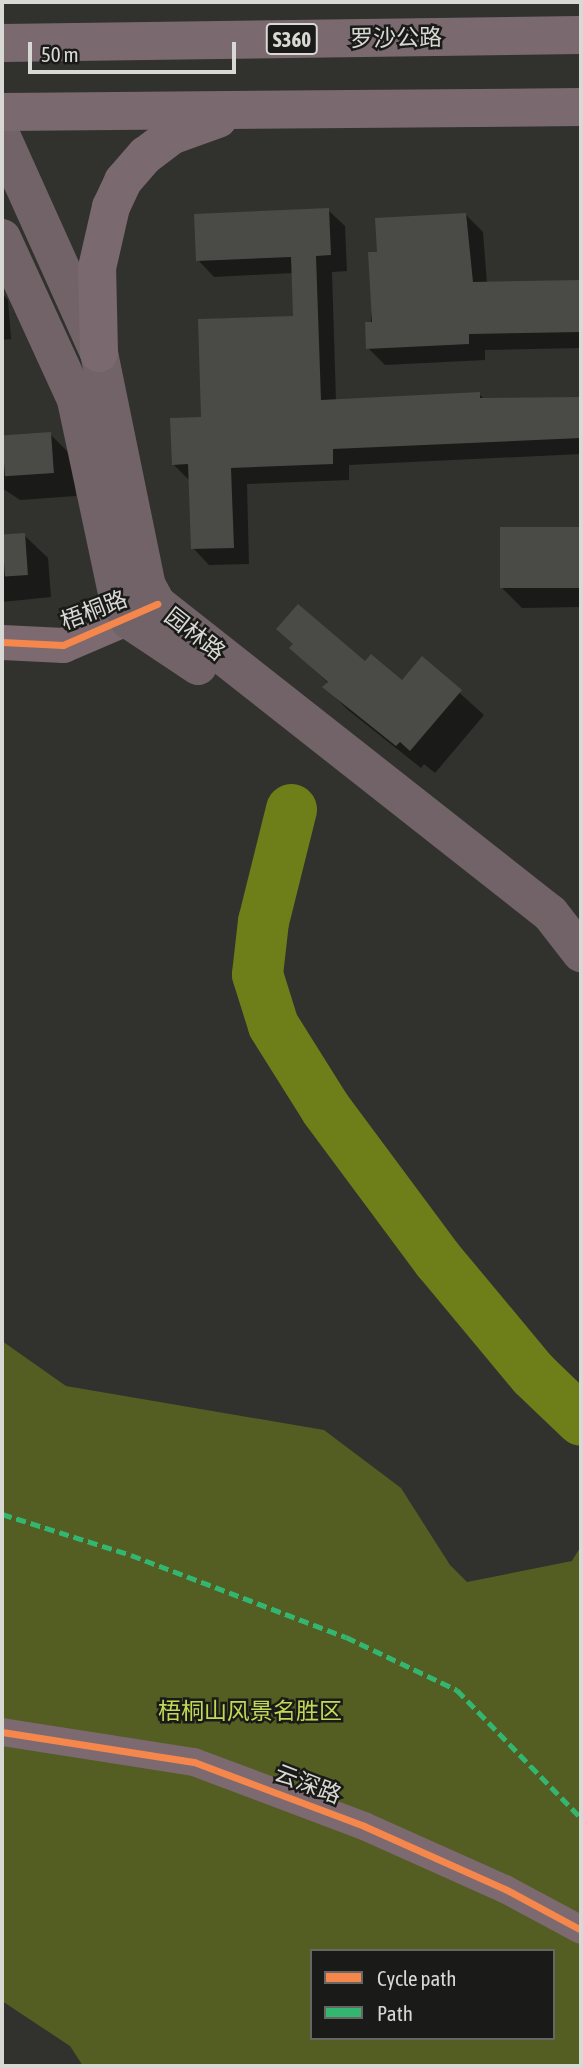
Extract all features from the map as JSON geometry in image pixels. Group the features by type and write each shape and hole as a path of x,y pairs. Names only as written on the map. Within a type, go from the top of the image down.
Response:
{"main road":[{"name":"罗沙公路","path":"2,43 581,35"},
{"path":"2,112 581,107"},
{"path":"99,353 97,268 108,216 123,181 146,155 173,135 253,110"},
{"name":"园林路","path":"2,136 99,353 147,586 143,612"},
{"name":"园林路","path":"2,238 76,400 117,593 550,913 581,955"}],"street":[{"name":"梧桐路","path":"2,642 63,645 143,612"},
{"name":"云深路","path":"2,1732 194,1762 364,1826 505,1889 581,1930"}],"green space":[{"name":"梧桐山风景名胜区","path":"2,1341 66,1386 324,1430 401,1488 450,1565 467,1582 572,1561 581,1546 581,2066 83,2066 70,2046 2,2001"}],"building":[{"path":"329,208 331,255 316,256 321,400 480,392 480,398 581,397 581,438 333,449 333,464 231,468 234,548 191,549 188,464 172,465 170,418 201,417 198,319 293,316 291,257 196,261 194,214"},
{"path":"466,213 473,282 581,280 581,332 469,334 469,344 366,349 365,322 372,322 368,252 377,252 375,218"},
{"path":"51,432 54,473 5,476 2,435"},
{"path":"500,527 581,527 581,588 500,588"},
{"path":"25,533 28,575 5,577 2,535"},
{"path":"298,604 365,661 371,654 402,680 422,656 462,690 410,751 400,742 396,746 322,687 328,682 289,648 293,644 276,629"}],"waterway":[{"path":"291,809 263,921 257,974 273,1025 325,1108 438,1260 533,1374 581,1420"}],"marked path":[{"path":"2,1514 131,1555 346,1637 457,1690 581,1818"}],"cycle path":[{"path":"2,642 63,645 157,604"},
{"path":"2,1732 194,1762 364,1826 505,1889 581,1930"}]}
